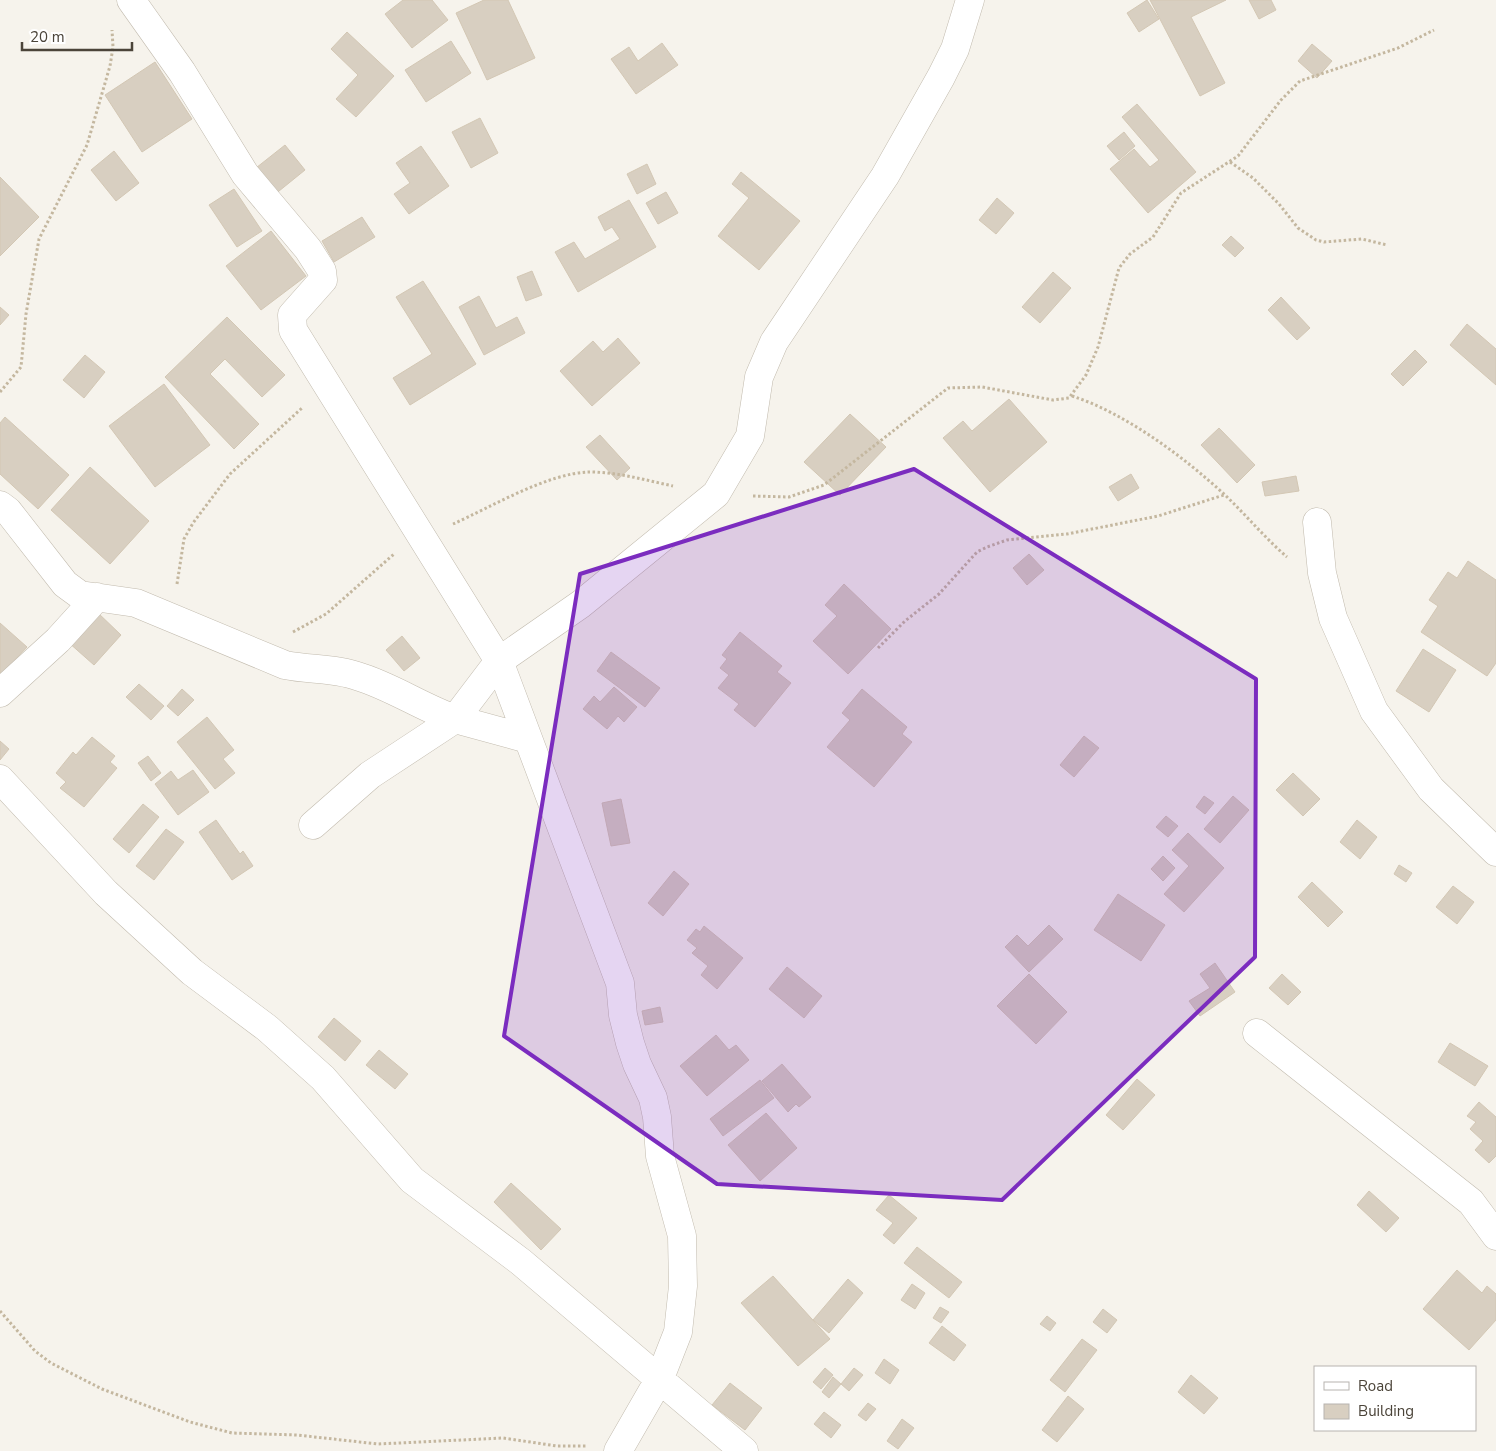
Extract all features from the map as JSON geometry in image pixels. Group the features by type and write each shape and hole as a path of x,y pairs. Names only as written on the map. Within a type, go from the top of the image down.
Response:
{"street":[{"path":"131,0 182,72 245,174 308,249 322,271 323,280 318,288 292,315 293,330 499,661 620,983 623,1015 630,1043 637,1064 653,1098 658,1117 660,1156 682,1236 683,1286 678,1332 660,1378 620,1448"},
{"path":"313,824 370,776 455,719 499,661 580,604 716,494 750,436 759,376 774,342 872,198 890,168 955,49 970,0"},
{"path":"0,505 8,511 65,584 80,594 97,598 123,600 172,617 285,665 304,669 334,670 356,675 390,688 425,708 455,719 528,739"},
{"path":"1317,522 1322,573 1333,618 1374,711 1431,789 1496,852"},
{"path":"0,693 58,640 97,598"},
{"path":"0,779 120,906 192,972 267,1028 323,1078 412,1180 521,1262 744,1451"},
{"path":"1257,1033 1471,1202 1496,1236"}],"path":[{"path":"0,392 21,367 26,314 39,239 87,145 110,66 113,47 111,28"},
{"path":"252,652 304,628 326,614 378,566 404,546 557,479 588,472 631,476 716,494 789,497 824,485 948,388 982,387 1053,400 1066,400 1072,396 1086,375 1098,347 1119,268 1130,254 1153,236 1181,193 1230,162 1246,147 1281,100 1300,82 1398,48 1434,30"},
{"path":"1230,162 1253,178 1279,204 1298,228 1316,240 1324,242 1362,239 1387,245"},
{"path":"172,617 184,539 193,523 230,474 328,385"},
{"path":"1072,396 1095,403 1138,428 1224,495 1278,549 1326,591"},
{"path":"878,648 910,616 940,594 977,552 987,547 1007,540 1067,534 1158,516 1224,495"},
{"path":"0,1311 35,1351 51,1363 102,1389 190,1422 232,1433 297,1435 378,1444 503,1438 557,1446 620,1448"}],"highlighted area":[{"path":"914,469 1256,679 1255,957 1002,1200 717,1184 504,1036 580,574"}],"building":[{"path":"403,0 432,0 448,20 412,48 385,14"},
{"path":"484,0 508,0 535,58 487,80 456,13"},
{"path":"1147,0 1159,19 1139,32 1127,13"},
{"path":"1150,0 1226,0 1191,17 1225,83 1200,96"},
{"path":"1249,0 1271,0 1276,10 1259,19"},
{"path":"347,32 394,76 356,117 336,99 358,75 331,49"},
{"path":"451,41 471,73 426,102 405,70"},
{"path":"662,43 678,65 636,94 611,59 629,47 638,61"},
{"path":"1312,44 1332,61 1317,78 1298,61"},
{"path":"155,62 192,119 142,152 105,95"},
{"path":"1137,104 1196,172 1148,213 1110,169 1134,149 1150,167 1159,160 1122,117"},
{"path":"480,118 498,153 471,168 452,132"},
{"path":"1124,132 1135,146 1119,160 1107,146"},
{"path":"285,145 305,170 263,204 242,179"},
{"path":"421,146 449,186 409,214 394,194 410,183 396,163"},
{"path":"114,151 139,183 116,201 91,170"},
{"path":"647,164 656,184 637,194 627,174"},
{"path":"741,172 800,221 759,270 718,236 749,198 732,184"},
{"path":"0,177 39,217 0,256"},
{"path":"234,189 262,231 237,247 209,205"},
{"path":"666,192 678,213 658,224 646,203"},
{"path":"997,198 1014,213 996,234 979,220"},
{"path":"629,200 656,247 578,292 555,252 574,242 585,259 620,239 612,227 605,231 598,217"},
{"path":"362,217 375,237 334,262 322,241"},
{"path":"271,231 306,276 261,310 226,266"},
{"path":"1231,236 1244,248 1235,257 1222,245"},
{"path":"532,271 542,295 526,301 517,277"},
{"path":"1053,272 1071,288 1040,323 1022,307"},
{"path":"423,281 476,364 410,405 393,378 432,354 396,297"},
{"path":"479,296 496,328 517,317 525,333 484,355 459,307"},
{"path":"1281,297 1310,328 1297,340 1268,310"},
{"path":"0,307 9,315 0,325"},
{"path":"227,317 285,375 262,397 225,359 210,374 259,424 234,449 165,377"},
{"path":"1467,324 1496,349 1496,385 1450,345"},
{"path":"618,338 640,363 592,406 560,371 593,341 603,352"},
{"path":"1415,350 1427,362 1403,386 1391,374"},
{"path":"85,355 105,372 84,398 63,380"},
{"path":"164,384 210,445 155,487 109,426"},
{"path":"1009,399 1047,442 990,492 943,438 963,421 972,431"},
{"path":"850,414 886,447 840,495 804,462"},
{"path":"5,417 69,475 38,509 0,474 0,423"},
{"path":"1219,428 1255,465 1237,483 1201,445"},
{"path":"600,435 630,468 617,480 586,447"},
{"path":"90,467 149,521 110,564 51,510"},
{"path":"1131,474 1139,488 1118,501 1109,487"},
{"path":"1296,476 1299,491 1265,496 1262,482"},
{"path":"1029,554 1044,570 1027,585 1013,568"},
{"path":"1468,561 1496,580 1496,663 1487,676 1421,632 1438,606 1429,600 1448,572 1457,578"},
{"path":"844,584 891,629 848,674 813,641 837,616 825,605"},
{"path":"96,611 121,635 94,665 68,642"},
{"path":"0,623 27,647 0,676"},
{"path":"740,632 782,666 777,672 791,683 755,727 734,710 739,704 718,688 729,675 720,668 727,659 722,655"},
{"path":"402,636 420,658 404,671 386,650"},
{"path":"1423,649 1456,670 1429,712 1396,691"},
{"path":"611,652 660,688 645,707 597,671"},
{"path":"139,684 164,706 151,720 126,697"},
{"path":"614,687 637,707 624,722 618,716 607,729 583,709 594,696 600,702"},
{"path":"182,689 194,700 178,716 167,706"},
{"path":"862,689 907,727 902,734 912,742 874,787 827,747 850,720 842,713"},
{"path":"207,717 234,750 223,759 235,773 215,789 177,742"},
{"path":"1084,736 1099,748 1074,777 1060,765"},
{"path":"92,737 115,756 110,762 117,768 84,807 60,788 66,782 56,773 73,752 76,755"},
{"path":"0,741 9,749 0,760"},
{"path":"148,756 161,773 151,781 138,763"},
{"path":"193,770 209,792 178,815 155,784 171,771 178,780"},
{"path":"1293,773 1320,799 1303,816 1276,790"},
{"path":"1204,796 1214,803 1205,814 1196,807"},
{"path":"1233,796 1249,810 1220,843 1204,829"},
{"path":"621,799 630,843 611,846 602,803"},
{"path":"143,804 159,817 129,853 113,839"},
{"path":"1166,816 1178,826 1168,837 1156,827"},
{"path":"216,820 240,854 243,851 253,866 232,880 199,832"},
{"path":"1357,820 1377,837 1360,859 1340,842"},
{"path":"166,829 184,842 154,880 136,866"},
{"path":"1188,833 1224,868 1184,912 1164,894 1189,866 1172,850"},
{"path":"1163,856 1175,868 1163,881 1151,869"},
{"path":"1399,865 1412,873 1406,882 1394,874"},
{"path":"674,871 689,884 663,916 648,903"},
{"path":"1312,882 1343,912 1328,927 1298,897"},
{"path":"1453,886 1474,902 1457,924 1436,907"},
{"path":"1118,894 1165,925 1141,961 1094,930"},
{"path":"1049,925 1063,939 1029,972 1005,947 1017,935 1028,946"},
{"path":"704,926 743,958 717,989 701,975 708,966 692,953 697,948 687,940 696,929 700,932"},
{"path":"1215,963 1235,992 1200,1016 1189,1001 1210,988 1200,974"},
{"path":"787,967 822,996 804,1018 769,989"},
{"path":"1029,974 1067,1012 1036,1044 997,1006"},
{"path":"1282,974 1301,992 1288,1005 1269,988"},
{"path":"660,1007 663,1022 645,1025 642,1011"},
{"path":"334,1018 361,1041 345,1061 318,1037"},
{"path":"716,1035 729,1050 736,1045 749,1060 707,1096 680,1066"},
{"path":"1450,1043 1488,1066 1475,1086 1438,1062"},
{"path":"379,1050 408,1074 395,1089 366,1065"},
{"path":"782,1064 811,1097 799,1107 796,1104 788,1112 762,1081"},
{"path":"1137,1079 1155,1095 1123,1130 1106,1115"},
{"path":"760,1080 774,1098 723,1136 710,1119"},
{"path":"1479,1102 1496,1117 1496,1156 1489,1163 1475,1150 1483,1141 1470,1129 1476,1122 1467,1116"},
{"path":"766,1113 797,1148 760,1181 728,1145"},
{"path":"511,1183 561,1229 541,1250 494,1202"},
{"path":"1369,1191 1399,1218 1386,1232 1357,1205"},
{"path":"889,1195 917,1218 894,1244 883,1235 893,1223 876,1210"},
{"path":"917,1247 962,1282 949,1298 904,1263"},
{"path":"1457,1270 1482,1293 1487,1286 1496,1294 1496,1320 1469,1350 1423,1309"},
{"path":"773,1276 830,1339 798,1366 741,1303"},
{"path":"848,1279 863,1293 829,1333 813,1320"},
{"path":"912,1284 925,1293 915,1309 901,1300"},
{"path":"940,1307 949,1312 941,1323 933,1318"},
{"path":"1103,1309 1117,1320 1107,1333 1093,1322"},
{"path":"1047,1316 1056,1323 1050,1331 1040,1324"},
{"path":"942,1326 966,1345 954,1361 929,1343"},
{"path":"1082,1339 1097,1350 1065,1392 1050,1380"},
{"path":"884,1359 899,1370 890,1384 875,1373"},
{"path":"825,1368 833,1375 821,1389 813,1382"},
{"path":"854,1368 863,1375 849,1391 841,1384"},
{"path":"1191,1375 1218,1398 1204,1414 1178,1392"},
{"path":"833,1377 841,1384 829,1398 822,1392"},
{"path":"730,1383 762,1408 745,1430 712,1405"},
{"path":"1068,1396 1084,1409 1057,1442 1042,1430"},
{"path":"868,1403 876,1409 866,1421 858,1415"},
{"path":"824,1412 841,1425 831,1438 814,1424"},
{"path":"902,1419 914,1428 898,1449 887,1441"}]}
